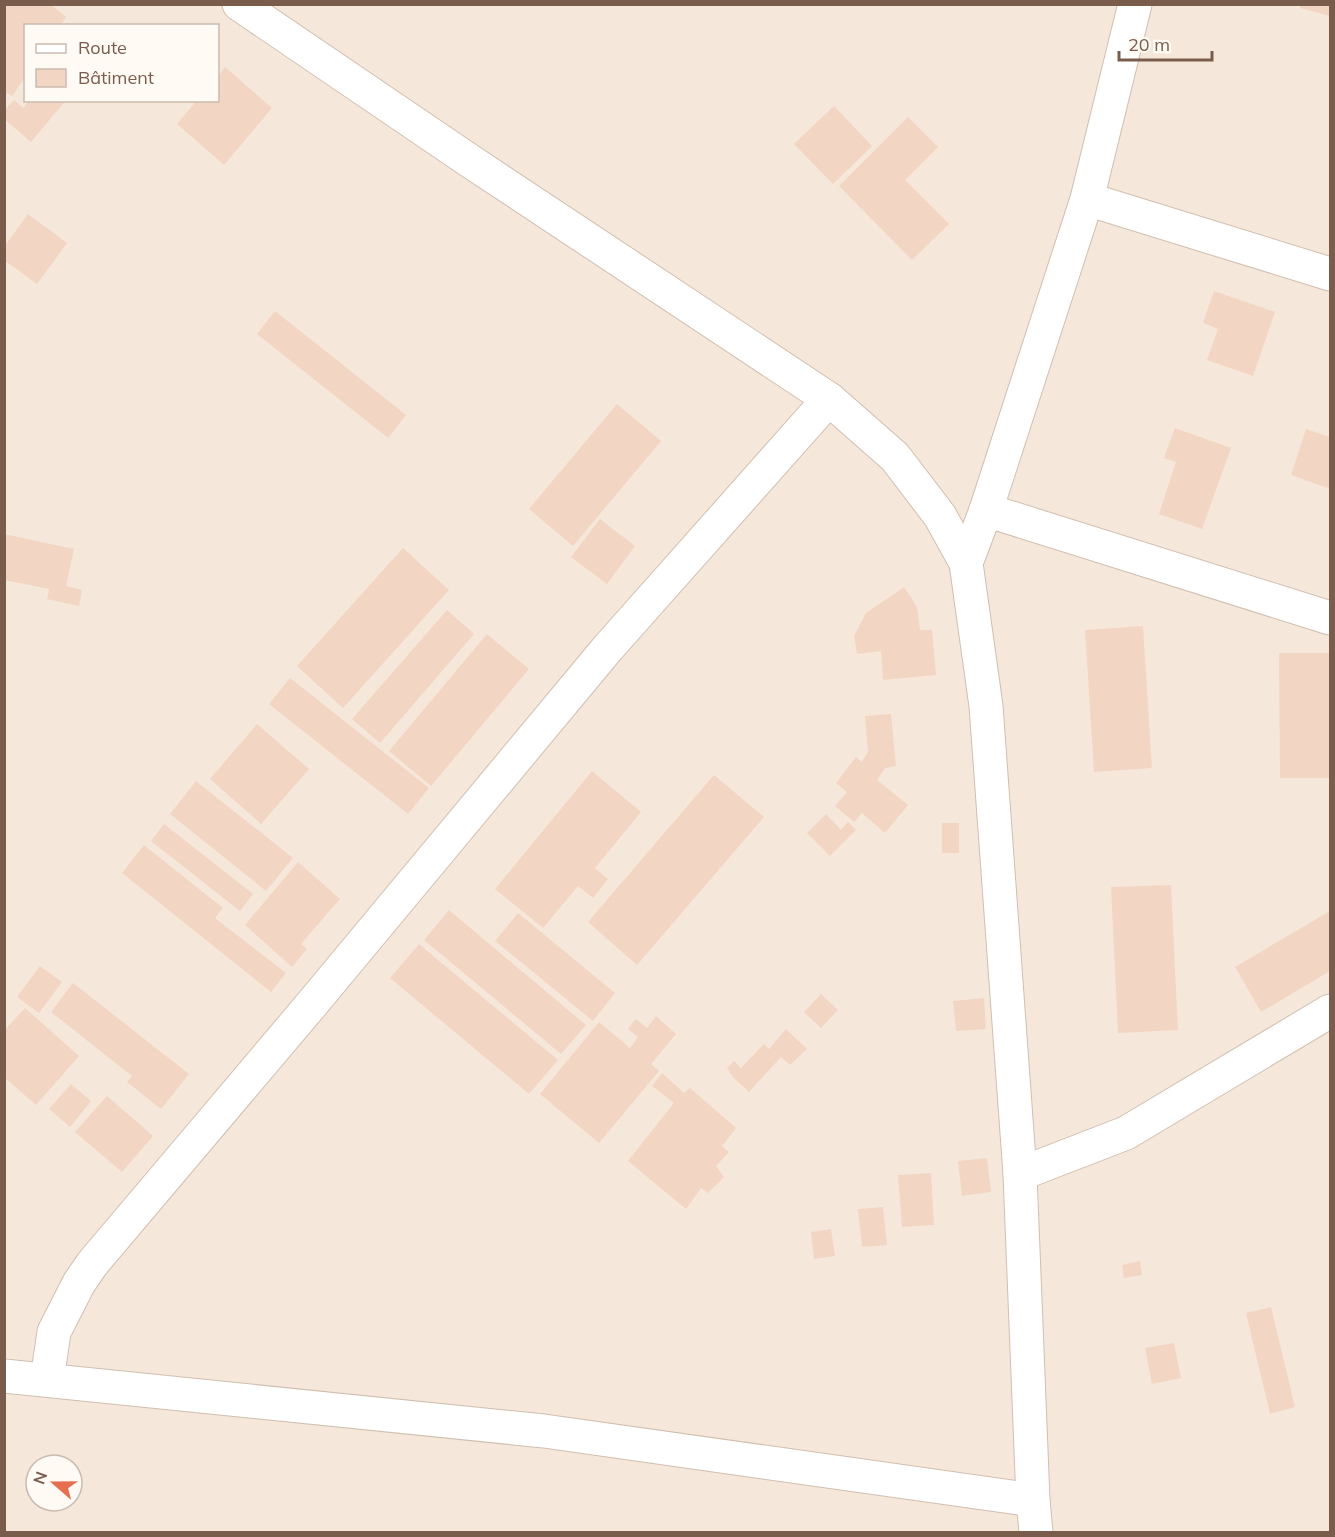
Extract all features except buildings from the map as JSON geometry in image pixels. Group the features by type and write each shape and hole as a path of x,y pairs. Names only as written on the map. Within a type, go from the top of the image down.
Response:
{"street":[{"path":"239,4 467,159 829,399 895,457 940,516 966,563 986,706 1020,1174 1036,1533"},
{"path":"966,563 986,510 1087,199 1135,4"},
{"path":"1087,199 1330,274"},
{"path":"47,1380 54,1332 79,1282 92,1264 607,649 829,399"},
{"path":"986,510 1330,618"},
{"path":"1020,1174 1126,1133 1330,1011"},
{"path":"4,1376 544,1431 1033,1500"}],"shaded area":[{"path":"5,5 1330,5 1330,1532 5,1532"}]}
